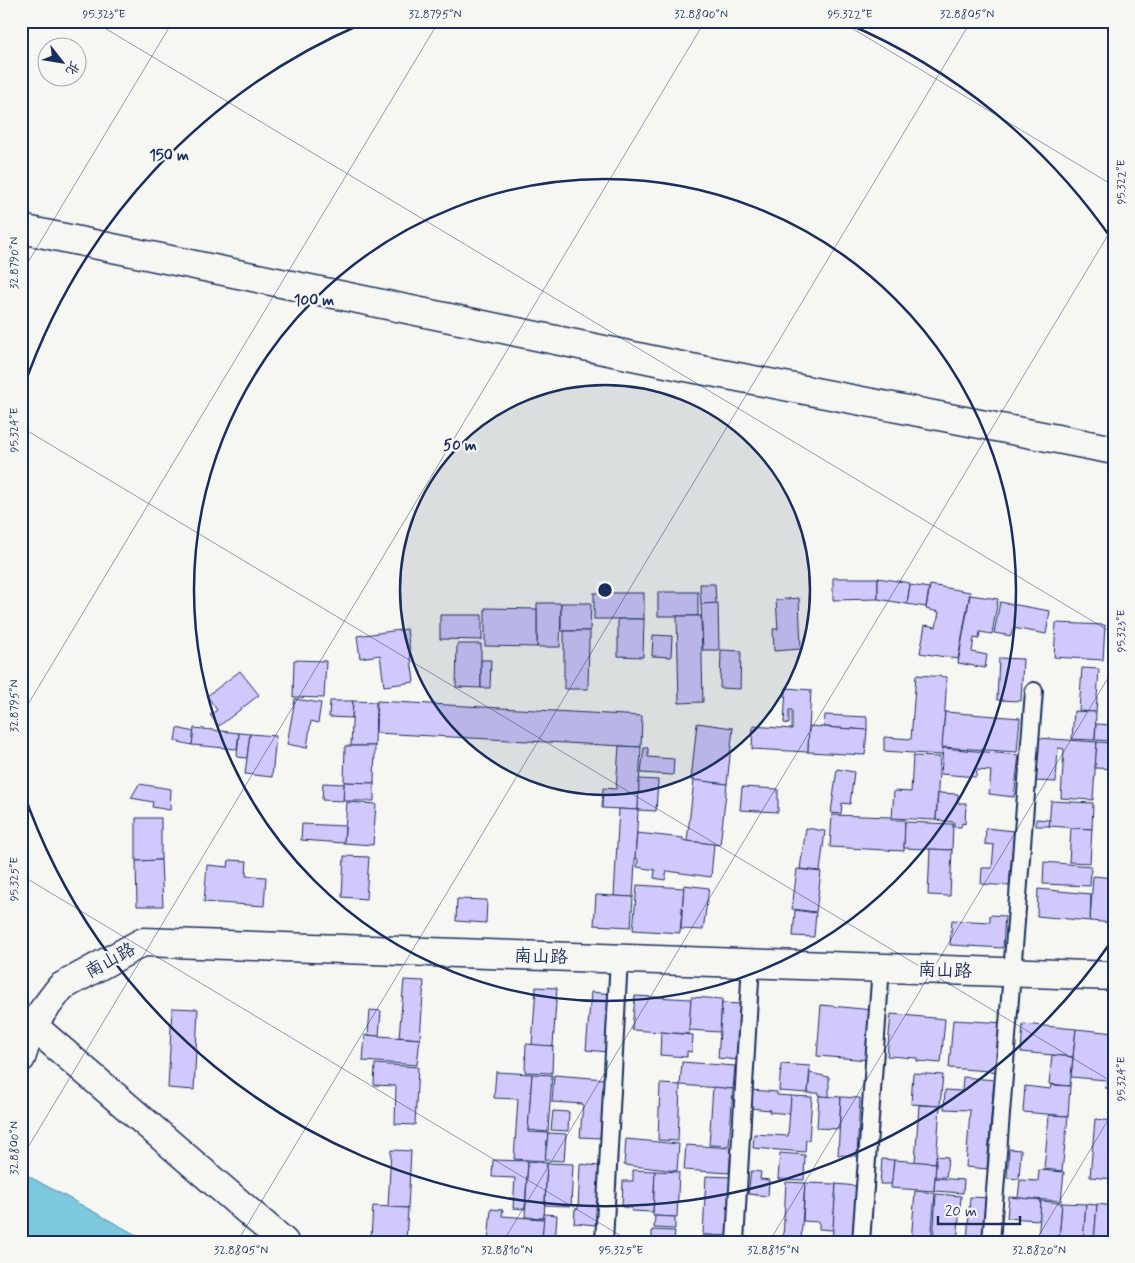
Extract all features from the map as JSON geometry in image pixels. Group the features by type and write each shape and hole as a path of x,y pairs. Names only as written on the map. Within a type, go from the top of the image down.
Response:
{"street":[{"path":"21,229 681,366 1114,450"},
{"name":"南山路","path":"21,1058 32,1025 61,987 143,942 1114,976"},
{"path":"32,1025 284,1242"}],"lane":[{"path":"991,1242 1034,691"},
{"path":"604,1242 619,958"},
{"path":"735,1242 751,963"},
{"path":"861,1242 881,967"}],"water":[{"path":"21,1172 149,1242 21,1242"}],"building":[{"path":"833,578 878,578 878,599 833,600"},
{"path":"878,578 910,583 907,604 878,599"},
{"path":"700,584 715,584 716,604 701,604"},
{"path":"910,585 929,588 926,607 907,604"},
{"path":"930,585 970,592 958,659 920,653 925,625 936,627 939,612 926,609"},
{"path":"658,592 698,592 698,616 658,616"},
{"path":"594,593 644,593 644,619 594,619"},
{"path":"970,595 998,599 992,634 980,632 979,639 974,638 972,652 987,655 985,668 958,663"},
{"path":"799,598 801,649 774,651 773,629 778,629 776,600"},
{"path":"1000,602 1050,611 1046,634 1013,628 1011,636 994,633"},
{"path":"537,603 561,603 560,647 537,647"},
{"path":"561,603 591,603 590,631 561,631"},
{"path":"718,603 719,650 703,650 701,604"},
{"path":"485,608 537,609 537,647 485,646"},
{"path":"440,615 482,615 482,640 440,639"},
{"path":"677,616 701,616 703,702 679,703"},
{"path":"618,619 644,619 643,657 618,656"},
{"path":"1056,623 1105,625 1103,660 1054,657"},
{"path":"407,629 414,682 384,686 380,655 360,658 357,636"},
{"path":"564,631 590,631 588,689 564,689"},
{"path":"653,635 672,636 671,657 652,656"},
{"path":"457,644 481,644 481,688 456,687"},
{"path":"721,650 741,651 740,689 720,688"},
{"path":"999,658 1023,659 1021,701 997,700"},
{"path":"294,660 326,661 324,698 293,697"},
{"path":"481,660 491,660 490,688 481,688"},
{"path":"1082,668 1099,669 1096,712 1079,711"},
{"path":"240,671 259,695 219,726 210,715 217,710 207,696"},
{"path":"916,675 947,677 942,755 884,751 884,737 911,739"},
{"path":"786,688 811,690 808,752 752,749 753,726 792,729 792,710 789,710 789,724 784,723"},
{"path":"295,699 321,703 318,723 311,721 307,748 287,744"},
{"path":"330,701 353,701 352,718 329,717"},
{"path":"353,701 376,702 375,746 351,746"},
{"path":"377,701 642,716 641,747 376,733"},
{"path":"1074,711 1096,712 1095,740 1072,739"},
{"path":"945,712 1020,718 1017,752 942,747"},
{"path":"825,715 867,717 867,730 824,727"},
{"path":"1113,715 1114,741 1112,741"},
{"path":"697,723 733,728 727,784 691,780"},
{"path":"1096,724 1113,725 1112,741 1095,740"},
{"path":"809,726 867,730 865,755 808,752"},
{"path":"177,728 194,732 192,745 175,741"},
{"path":"194,728 239,733 237,749 192,745"},
{"path":"239,733 250,734 247,758 237,757"},
{"path":"250,734 276,736 272,777 245,774"},
{"path":"1038,738 1097,742 1093,800 1061,798 1064,749 1058,748 1056,782 1035,781"},
{"path":"1097,742 1114,743 1114,769 1095,768"},
{"path":"345,746 375,746 374,783 344,782"},
{"path":"619,746 641,747 638,810 602,808 603,788 616,789"},
{"path":"644,748 648,748 648,757 674,759 673,775 641,773"},
{"path":"943,748 1019,755 1014,797 989,794 991,771 977,770 976,777 941,774"},
{"path":"913,756 940,757 936,820 892,818 894,791 911,792"},
{"path":"837,769 854,772 850,804 842,803 841,814 831,813"},
{"path":"639,779 658,780 656,811 638,810"},
{"path":"694,780 727,784 720,845 687,841"},
{"path":"344,782 374,783 374,801 343,801"},
{"path":"323,783 344,784 343,801 322,800"},
{"path":"139,784 171,789 170,810 152,807 153,802 131,798"},
{"path":"742,787 778,789 778,812 740,810"},
{"path":"938,793 958,794 958,803 966,803 965,824 962,823 961,827 954,827 954,822 936,820"},
{"path":"1051,801 1093,803 1092,829 1049,826"},
{"path":"347,802 376,804 373,845 344,843"},
{"path":"619,809 638,810 633,897 614,896"},
{"path":"832,815 891,817 891,820 905,820 904,851 830,847"},
{"path":"136,818 161,818 161,860 136,861"},
{"path":"1036,819 1050,820 1049,826 1036,826"},
{"path":"905,822 953,824 952,850 904,848"},
{"path":"302,824 345,826 344,843 301,840"},
{"path":"806,828 825,831 820,871 800,869"},
{"path":"986,828 1014,831 1009,886 981,884 982,868 992,868 994,845 985,844"},
{"path":"1071,828 1092,829 1090,863 1069,862"},
{"path":"637,833 683,838 683,840 687,841 714,844 711,877 667,871 665,880 654,878 655,870 637,867 638,859 635,858"},
{"path":"930,849 952,850 950,896 928,895"},
{"path":"344,856 369,857 366,899 342,897"},
{"path":"161,860 163,906 137,906 136,861"},
{"path":"229,860 247,861 246,876 266,877 264,906 204,902 207,865 228,867"},
{"path":"1044,862 1091,866 1090,886 1043,884"},
{"path":"797,869 821,872 816,912 792,909"},
{"path":"1093,876 1114,878 1114,923 1090,921"},
{"path":"637,885 684,888 680,933 633,930"},
{"path":"684,885 709,888 703,930 681,929"},
{"path":"1038,889 1091,894 1090,921 1037,916"},
{"path":"596,895 633,897 631,927 594,925"},
{"path":"457,899 487,900 486,923 456,921"},
{"path":"795,910 816,913 814,937 793,936"},
{"path":"990,915 1005,916 1003,948 950,945 952,920 990,922"},
{"path":"404,980 424,981 420,1039 399,1037"},
{"path":"536,987 557,988 553,1046 532,1045"},
{"path":"591,992 612,994 608,1052 586,1050"},
{"path":"635,996 691,999 689,1034 632,1030"},
{"path":"691,997 722,999 720,1032 689,1030"},
{"path":"722,1003 742,1004 738,1060 718,1058"},
{"path":"821,1005 873,1010 869,1060 817,1056"},
{"path":"172,1008 198,1009 194,1090 168,1088"},
{"path":"370,1010 381,1011 379,1036 368,1035"},
{"path":"891,1014 945,1019 941,1063 917,1061 917,1058 887,1056"},
{"path":"953,1020 1005,1023 1002,1072 949,1068"},
{"path":"1023,1024 1076,1029 1073,1057 1021,1052"},
{"path":"1076,1029 1114,1033 1114,1089 1105,1088 1106,1080 1071,1077"},
{"path":"661,1032 693,1035 692,1052 687,1051 687,1057 660,1055"},
{"path":"365,1035 420,1039 417,1065 363,1061"},
{"path":"526,1044 553,1046 552,1073 525,1072"},
{"path":"1052,1055 1073,1057 1070,1086 1049,1084"},
{"path":"682,1062 735,1066 733,1089 680,1085"},
{"path":"375,1064 418,1067 415,1125 395,1124 396,1086 374,1085"},
{"path":"781,1064 810,1066 808,1093 779,1091"},
{"path":"496,1072 532,1074 528,1132 548,1133 545,1161 514,1159 518,1099 494,1098"},
{"path":"810,1073 829,1077 829,1097 819,1096 819,1093 808,1093"},
{"path":"913,1073 943,1075 940,1106 911,1104"},
{"path":"532,1074 552,1075 548,1132 528,1130"},
{"path":"554,1075 605,1079 600,1138 580,1137 583,1104 552,1102"},
{"path":"963,1077 994,1080 987,1169 966,1167 970,1110 944,1109 945,1090 962,1091"},
{"path":"660,1084 680,1085 678,1141 658,1140"},
{"path":"1051,1085 1070,1086 1068,1116 1023,1112 1025,1086 1050,1089"},
{"path":"713,1087 733,1089 729,1146 709,1145"},
{"path":"751,1090 777,1092 777,1095 791,1096 790,1114 750,1108"},
{"path":"791,1096 812,1097 809,1140 806,1139 805,1152 753,1148 754,1134 788,1136"},
{"path":"819,1096 841,1097 839,1129 817,1128"},
{"path":"841,1097 860,1098 857,1156 838,1155"},
{"path":"919,1105 940,1106 936,1163 915,1162"},
{"path":"553,1111 569,1112 568,1131 551,1130"},
{"path":"1049,1115 1068,1116 1062,1171 1044,1169"},
{"path":"1095,1119 1114,1121 1114,1179 1090,1177"},
{"path":"548,1133 566,1134 564,1161 545,1160"},
{"path":"626,1139 679,1144 677,1171 624,1165"},
{"path":"686,1145 731,1148 729,1173 684,1170"},
{"path":"1009,1149 1021,1150 1019,1179 1007,1178"},
{"path":"391,1150 411,1151 408,1208 388,1207"},
{"path":"780,1153 805,1155 804,1180 778,1179"},
{"path":"936,1156 948,1157 946,1177 935,1177"},
{"path":"882,1159 894,1160 892,1184 880,1184"},
{"path":"493,1160 528,1161 525,1209 513,1208 515,1178 492,1177"},
{"path":"894,1160 936,1163 934,1191 891,1188"},
{"path":"528,1161 547,1163 544,1218 525,1217"},
{"path":"547,1163 573,1164 571,1206 545,1205"},
{"path":"580,1164 599,1166 596,1225 574,1223 575,1209 578,1209"},
{"path":"633,1170 655,1171 653,1212 631,1211 632,1208 622,1207 623,1181 633,1181"},
{"path":"1039,1170 1064,1172 1061,1201 1018,1198 1020,1180 1038,1181"},
{"path":"655,1171 679,1172 677,1217 653,1216"},
{"path":"751,1171 761,1172 760,1179 769,1180 768,1196 748,1194"},
{"path":"706,1176 732,1177 728,1236 703,1235"},
{"path":"935,1178 964,1180 963,1193 934,1191"},
{"path":"786,1182 805,1183 801,1239 783,1238"},
{"path":"805,1183 836,1184 833,1230 819,1229 819,1222 803,1221"},
{"path":"836,1184 856,1186 853,1242 832,1242"},
{"path":"915,1191 935,1193 931,1242 911,1242"},
{"path":"936,1194 961,1196 957,1242 933,1242"},
{"path":"970,1197 989,1198 985,1242 967,1242"},
{"path":"1009,1197 1041,1200 1040,1220 1007,1218"},
{"path":"1041,1201 1062,1203 1059,1242 1038,1242"},
{"path":"1062,1203 1086,1204 1083,1242 1059,1242"},
{"path":"1086,1204 1097,1205 1094,1242 1083,1242"},
{"path":"1097,1204 1114,1206 1112,1242 1094,1242"},
{"path":"373,1206 408,1208 406,1240 371,1238"},
{"path":"491,1209 503,1210 502,1216 544,1219 542,1242 488,1242"},
{"path":"544,1214 557,1215 555,1242 542,1242"},
{"path":"655,1216 675,1217 675,1229 654,1228"},
{"path":"652,1230 675,1231 674,1242 652,1242"},
{"path":"703,1235 727,1236 726,1242 678,1242 678,1239 702,1240"},
{"path":"757,1237 803,1241 803,1242 757,1242"}]}
